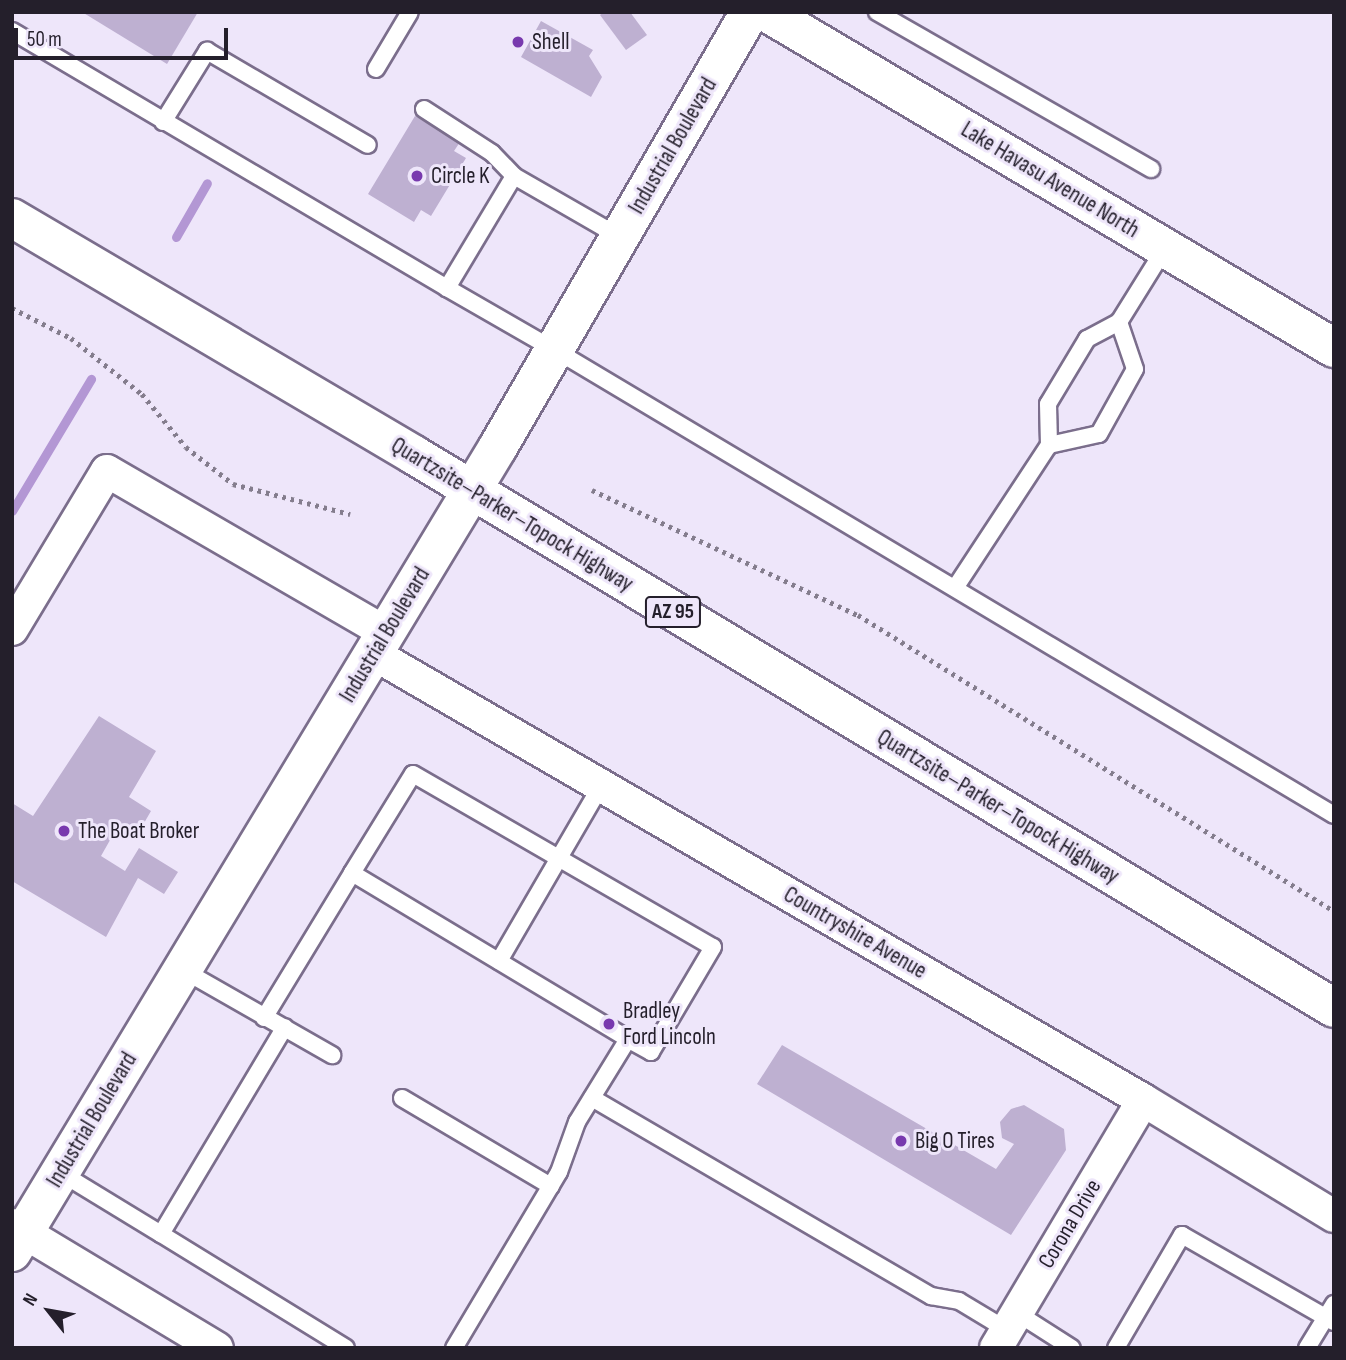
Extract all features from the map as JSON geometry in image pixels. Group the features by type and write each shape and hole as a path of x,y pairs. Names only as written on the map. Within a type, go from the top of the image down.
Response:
{"main road":[{"name":"Industrial Boulevard","path":"16,1236 61,1173 380,643 555,350 750,12"},
{"name":"Lake Havasu Avenue North","path":"766,12 1334,348"},
{"name":"Quartzsite–Parker–Topock Highway","path":"12,218 1334,1008"}],"street":[{"name":"Countryshire Avenue","path":"12,629 107,471 601,786 1143,1100 1334,1216"},
{"name":"Corona Drive","path":"1007,1330 1143,1100"},
{"path":"16,1236 217,1348"}],"lane":[{"path":"376,69 410,12"},
{"path":"877,12 1151,169"},
{"path":"12,32 555,350 1334,816"},
{"path":"163,122 207,51 368,145"},
{"path":"424,109 492,153 514,176 621,237"},
{"path":"447,288 514,176"},
{"path":"955,589 1049,445 1048,404 1087,339 1119,322 1165,248"},
{"path":"1049,445 1099,434 1135,369 1119,322"},
{"path":"264,1018 352,873 413,774 713,947 651,1052 352,873"},
{"path":"499,961 601,786"},
{"path":"183,970 332,1055"},
{"path":"161,1234 285,1027"},
{"path":"454,1348 559,1172 577,1122 628,1039"},
{"path":"402,1098 551,1186"},
{"path":"592,1098 931,1296 959,1301 1007,1330 1072,1348"},
{"path":"61,1173 346,1348"},
{"path":"1116,1348 1182,1235 1331,1315 1307,1348"}],"path":[{"path":"12,308 71,338 142,394 186,447 233,484 349,514"},
{"path":"592,491 858,615 1334,911"}],"building":[{"path":"82,12 198,12 167,64"},
{"path":"604,12 630,12 647,35 626,50 600,15"},
{"path":"541,21 593,50 589,56 602,77 591,97 521,57"},
{"name":"Circle K","path":"415,116 460,142 454,151 466,158 431,216 421,210 414,222 368,194"},
{"name":"The Boat Broker","path":"99,716 156,751 129,797 151,811 136,837 118,826 101,856 125,871 139,848 178,872 164,894 138,878 106,937 12,881 12,803 33,816"},
{"name":"Big O Tires","path":"782,1045 996,1169 1014,1144 1002,1138 1000,1122 1011,1109 1024,1105 1064,1129 1066,1150 1011,1235 757,1084"}],"waterway":[{"path":"176,237 207,183"},
{"path":"12,511 91,379"}],"place":[{"name":"Shell","path":"518,42"},
{"name":"Circle K","path":"417,176"},
{"name":"The Boat Broker","path":"64,831"},
{"name":"Bradley Ford Lincoln","path":"609,1024"},
{"name":"Big O Tires","path":"901,1141"}]}
